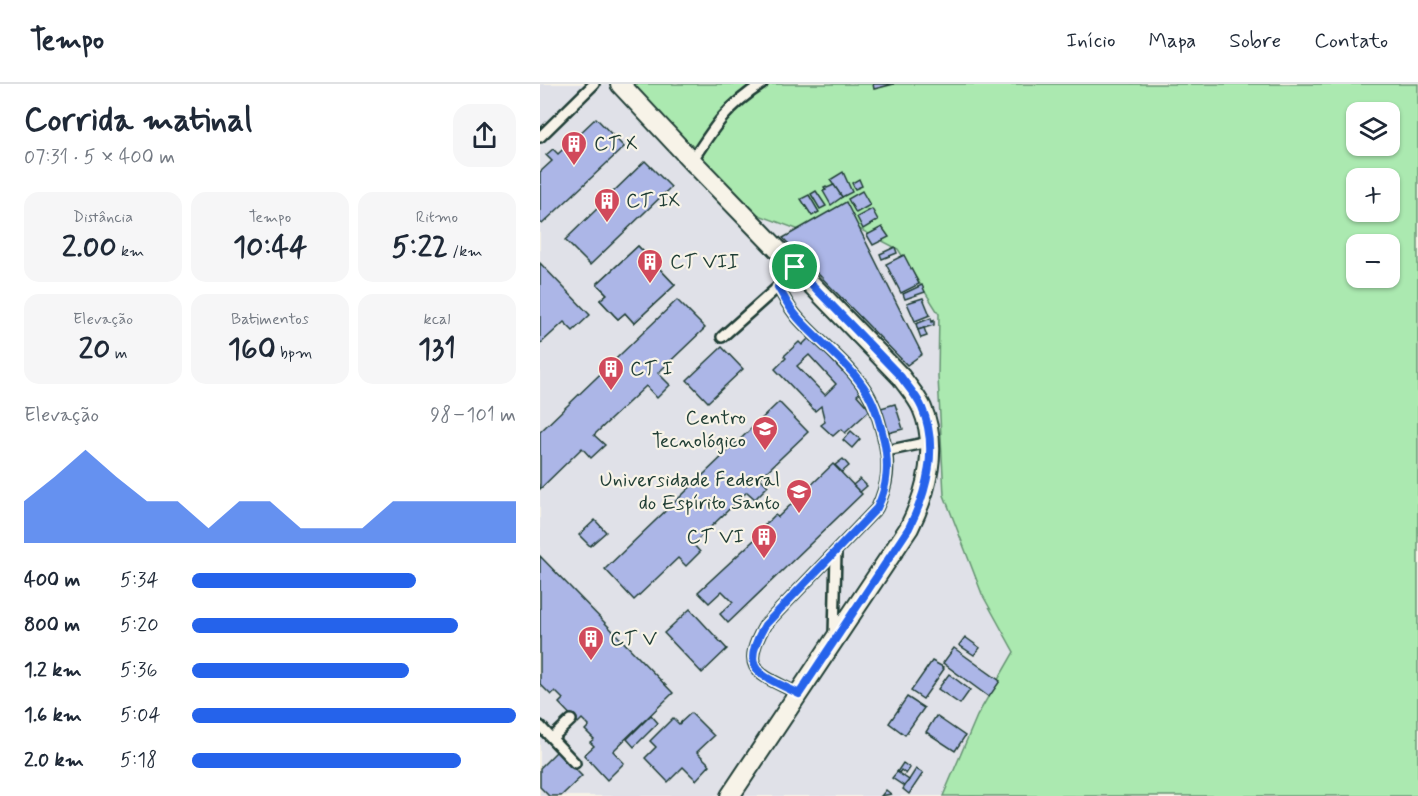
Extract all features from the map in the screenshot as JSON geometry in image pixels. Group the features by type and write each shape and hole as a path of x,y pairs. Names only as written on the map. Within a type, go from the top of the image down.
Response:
{"street":[{"path":"620,84 901,377 914,393 926,421 929,442 927,480 917,514 895,553 730,796"}],"lane":[{"path":"540,137 594,84"},
{"path":"692,161 715,124 741,97 762,84"},
{"path":"722,337 778,287 795,267"},
{"path":"778,287 791,310 855,375 868,394 878,416 886,451 885,491 877,508 765,625 753,651 755,669 762,676 799,694"},
{"path":"886,451 929,442"},
{"path":"834,640 836,552"},
{"path":"552,738 571,720"},
{"path":"540,726 575,762"}],"shaded area":[{"name":"Centro Tecnológico","path":"540,84 963,84 1007,208 1019,796 540,796"}],"green space":[{"path":"630,84 1418,84 1418,796 943,796 977,716 1014,652 982,594 944,495 938,377 939,314 898,249 846,222 802,231 735,206"}],"building":[{"path":"873,84 894,84 874,89"},
{"name":"CT X","path":"596,118 624,147 542,224 540,222 540,172 552,161 546,155 553,149 558,154"},
{"name":"CT IX","path":"645,161 671,187 590,265 565,240 600,206 602,208 611,199 608,197"},
{"path":"843,172 852,192 842,197 830,180"},
{"path":"859,179 862,186 855,189 852,183"},
{"path":"834,185 842,197 831,205 823,191 826,190 824,187"},
{"path":"816,191 826,206 820,209 811,194"},
{"path":"862,191 870,205 856,213 848,199"},
{"path":"809,195 819,212 812,216 801,199"},
{"path":"846,202 922,354 907,365 783,238"},
{"path":"872,209 878,220 863,229 857,217"},
{"path":"882,227 889,237 873,245 867,235"},
{"name":"CT VII","path":"638,246 675,285 634,323 625,313 618,319 614,315 600,300 607,294 597,284","holes":["624,282 638,296 634,300 624,290"]},
{"name":"CT VII","path":"638,246 675,285 634,323 625,313 618,319 614,315 600,300 607,294 597,284"},
{"path":"895,247 897,253 882,259 880,254"},
{"path":"904,255 919,284 901,293 886,264"},
{"path":"540,263 590,315 573,331 564,322 540,344"},
{"path":"922,285 925,292 905,299 903,294"},
{"path":"923,298 930,315 915,321 907,303"},
{"name":"CT I","path":"677,300 705,328 658,373 670,385 657,398 646,386 594,435 605,445 591,458 582,448 540,489 540,432"},
{"path":"931,318 932,322 934,320 934,325 918,330 916,324"},
{"path":"924,328 927,336 921,338 918,330"},
{"path":"810,337 842,371 845,369 863,390 857,395 870,410 845,433 841,429 833,436 821,425 825,422 821,406 815,411 775,369 786,358 784,356 799,342 802,345","holes":["809,355 836,384 825,395 797,366"]},
{"path":"722,347 743,369 708,402 687,380"},
{"path":"779,402 808,432 760,478 768,486 755,499 747,492 693,544 700,552 686,566 678,558 634,600 605,569"},
{"path":"895,404 903,429 888,433 881,408"},
{"path":"851,431 860,439 852,448 843,440"},
{"path":"843,459 849,466 842,472 835,465"},
{"name":"CT VI","path":"833,464 862,494 728,623 720,614 733,602 722,591 709,603 698,592 767,528 764,526 775,515 778,517"},
{"path":"860,479 867,486 860,492 853,485"},
{"path":"595,520 606,532 590,546 579,535"},
{"name":"CT V","path":"540,556 673,693 613,751 624,763 607,780 584,755 594,746 590,742 594,739 585,730 589,726 582,719 578,723 559,703 563,699 555,691 551,695 540,684"},
{"path":"690,609 727,649 702,673 664,633"},
{"path":"965,637 980,648 974,655 959,645"},
{"path":"954,648 1000,681 989,697 943,663"},
{"path":"932,661 944,669 923,699 911,691"},
{"path":"949,674 970,690 960,704 938,689"},
{"path":"907,697 924,708 905,735 889,723"},
{"path":"691,713 714,736 697,752 710,765 696,780 683,767 668,782 645,758 656,747 650,741 673,718 679,724"},
{"path":"651,715 658,723 634,747 627,739"},
{"path":"936,716 965,736 955,751 926,732"},
{"path":"557,751 582,776 561,796 549,796 540,787 540,768"},
{"path":"903,763 910,768 906,774 901,770 897,772"},
{"path":"916,769 923,773 909,794 903,789"},
{"path":"897,772 909,780 904,786 892,778"},
{"path":"886,790 891,794 881,796"}],"place":[{"name":"CT X","path":"574,167"},
{"name":"CT IX","path":"607,224"},
{"name":"CT VII","path":"650,285"},
{"name":"CT I","path":"611,392"},
{"name":"Centro Tecnológico","path":"765,452"},
{"name":"Universidade Federal do Espírito Santo","path":"799,515"},
{"name":"CT VI","path":"764,560"},
{"name":"CT V","path":"591,662"}],"route":[{"path":"795,267 914,393 926,421 930,456 926,489 909,528 895,553 799,694 762,676 755,669 753,651 758,638 765,625 877,508 885,491 887,473 886,451 878,416 868,394 855,375 799,320 778,287 795,267"}]}
